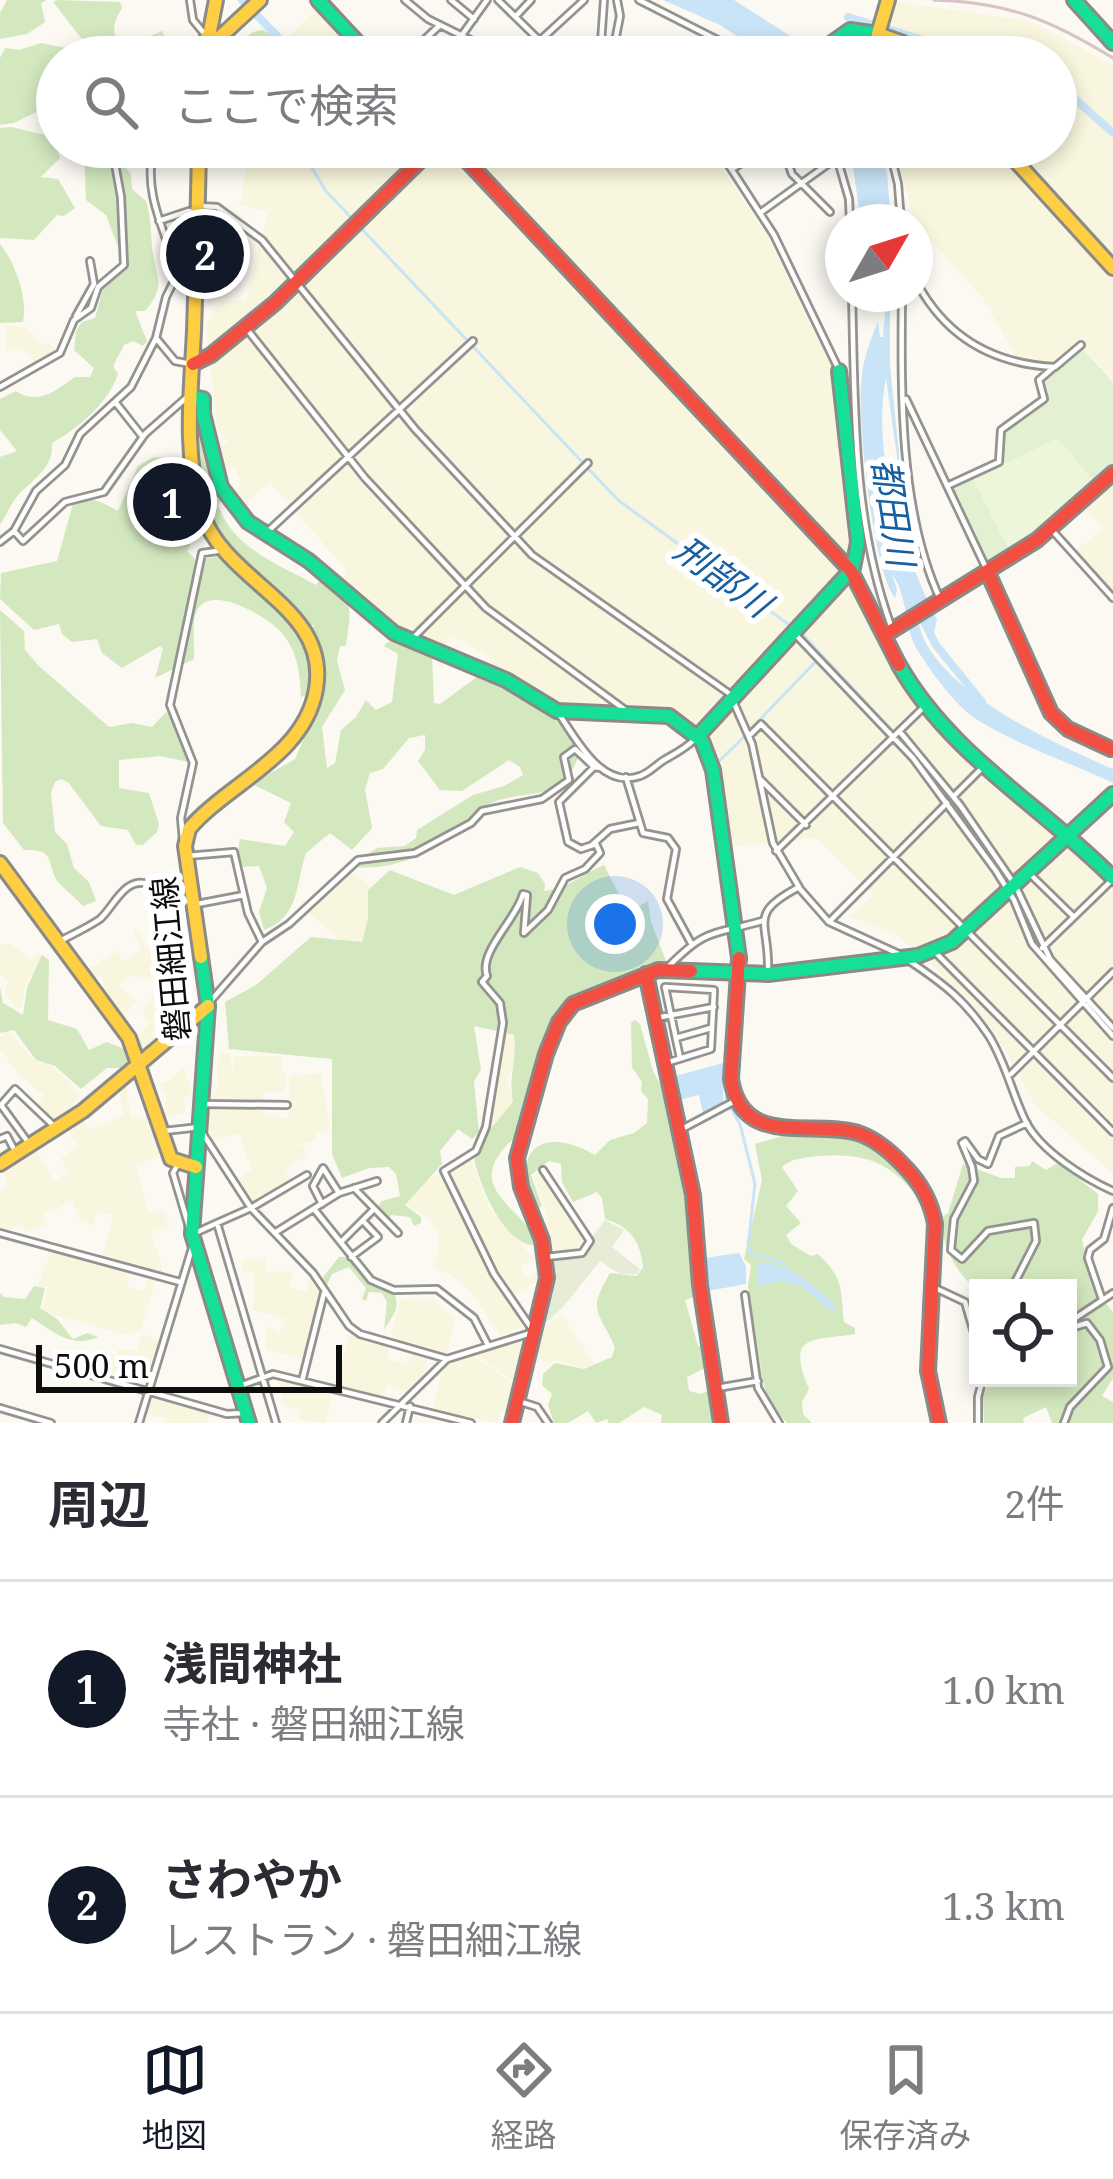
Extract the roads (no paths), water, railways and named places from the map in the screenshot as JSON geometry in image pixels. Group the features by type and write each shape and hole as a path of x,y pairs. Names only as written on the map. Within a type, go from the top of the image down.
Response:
{"main road":[{"path":"207,36 216,0"},
{"path":"318,0 351,36"},
{"path":"880,29 888,0"},
{"path":"1074,0 1113,43"},
{"path":"221,36 253,4"},
{"path":"840,36 850,30 880,29 892,36"},
{"name":"磐田細江線","path":"198,168 192,397 193,458 200,500 214,541 305,629 316,662 316,692 291,740 200,816 189,830 186,851 208,1005 192,1235 247,1418"},
{"path":"193,364 209,360 246,328 413,168"},
{"path":"474,168 851,571 892,630 905,675 927,704 1006,788 1113,878"},
{"path":"1023,168 1113,268"},
{"path":"698,736 851,571 858,542 839,371"},
{"path":"192,397 203,399 221,487 248,522 309,561 394,633 506,680 557,711 669,716 698,736 713,770 742,974 732,1069 737,1100 768,1126 859,1133 892,1154 920,1184 930,1203 935,1233 928,1371 939,1423"},
{"path":"892,630 1051,529 1113,473"},
{"path":"988,573 1051,713 1068,729 1112,750"},
{"path":"512,1423 547,1278 546,1257 517,1167 546,1054 559,1022 573,1004 665,970 768,974 934,952 1029,873 1113,794"},
{"path":"0,863 130,1038 171,1159 196,1167"},
{"path":"646,974 673,1061 721,1423"},
{"path":"0,1164 60,1131 141,1067 208,1005"}],"street":[{"path":"190,0 193,20 205,36"},
{"path":"405,0 462,35 488,0"},
{"path":"451,0 474,19"},
{"path":"498,0 535,36"},
{"path":"516,16 531,0"},
{"path":"544,36 584,0"},
{"path":"601,36 604,0"},
{"path":"616,36 617,0"},
{"path":"639,0 710,36"},
{"path":"428,36 440,25"},
{"path":"878,36 880,29"},
{"path":"76,316 91,308 98,286 124,265 115,168"},
{"path":"0,542 14,531 36,491 65,466 80,434 131,387 157,338 166,297 178,273 159,221 151,168"},
{"path":"734,168 731,170 774,235 839,371"},
{"path":"790,168 825,207"},
{"path":"759,213 822,168"},
{"path":"841,168 849,204"},
{"path":"894,168 900,204"},
{"path":"159,221 217,207 231,214 262,240 399,408 532,555 730,694 749,736 776,851 799,887 829,922 904,958 955,992 991,1039 1027,1123 1050,1150 1113,1191"},
{"path":"0,387 60,353 94,284 90,261"},
{"path":"933,306 944,322 973,346 1010,362 1054,367"},
{"path":"852,312 864,528 892,630"},
{"path":"902,312 914,517 940,602"},
{"path":"246,328 348,457 465,587 501,620 628,712"},
{"path":"157,338 175,361 193,364"},
{"path":"265,534 469,344"},
{"path":"946,485 999,462 999,433 1044,399 1040,380 1081,345"},
{"path":"14,531 23,541 65,502 104,492 143,436 192,397"},
{"path":"904,397 988,573"},
{"path":"116,403 143,436"},
{"path":"410,640 588,463"},
{"path":"1051,529 1113,598"},
{"path":"224,553 202,553 170,705 193,763 181,818 186,851 234,852 262,942"},
{"path":"796,631 897,734 951,799 1012,888 1042,947 1084,1000"},
{"path":"776,851 927,704"},
{"path":"557,711 597,768"},
{"path":"749,736 761,724 1113,1078"},
{"path":"208,1005 262,942 289,924 358,860 415,853 471,823 487,809 542,799 569,780 565,757 571,750 597,768 626,777 646,773 698,736"},
{"path":"829,922 985,765"},
{"path":"597,768 559,802 568,842 575,849 592,845 610,829 639,823"},
{"path":"626,777 643,833 668,838 676,849 667,899 691,943"},
{"path":"759,778 806,824"},
{"path":"382,1423 447,1359 534,1332 494,1274 444,1172 476,1151 486,1127 503,1022 500,1004 482,982 487,976 485,958 523,894 527,895 524,933 548,910 568,875 584,869 600,854 599,847 592,845"},
{"path":"1029,873 1074,917"},
{"path":"1042,947 1113,878"},
{"path":"57,943 101,918 120,892 139,884 151,884 194,904 244,895"},
{"path":"768,974 762,921 769,904 799,887"},
{"path":"1012,888 1032,944 1113,1032"},
{"path":"665,970 691,943 725,927 762,921"},
{"path":"934,952 1113,1132"},
{"path":"1010,1076 1113,972"},
{"path":"665,987 714,990 714,1006 711,1049 673,1061 676,1037 665,987"},
{"path":"656,1018 714,1006"},
{"path":"676,1037 712,1028"},
{"path":"32,1148 1,1105 15,1089 60,1131"},
{"path":"680,1130 737,1100"},
{"path":"202,1104 287,1105"},
{"path":"1016,1279 1036,1240 1034,1222 988,1231 962,1259 951,1250 952,1224 974,1181 962,1143 988,1164 998,1137 1027,1123"},
{"path":"160,1131 200,1128 251,1208 325,1290 354,1331 447,1359"},
{"path":"0,1139 7,1136 16,1155"},
{"path":"139,1423 192,1235 173,1173 178,1164"},
{"path":"322,1204 313,1186 323,1168 339,1193"},
{"path":"543,1170 590,1241 582,1253 546,1257"},
{"path":"192,1235 307,1175"},
{"path":"276,1232 339,1193 376,1181"},
{"path":"354,1188 398,1233"},
{"path":"1102,1299 1088,1258 1090,1250 1104,1239 1113,1208"},
{"path":"314,1209 371,1280 394,1290 437,1289 474,1318 488,1346"},
{"path":"341,1242 374,1209"},
{"path":"351,1257 378,1237 363,1221"},
{"path":"217,1223 276,1423"},
{"path":"0,1233 180,1282"},
{"path":"933,1287 962,1299 969,1312"},
{"path":"302,1381 325,1290"},
{"path":"1077,1319 1113,1293"},
{"path":"746,1295 758,1388 779,1423"},
{"path":"1064,1423 1070,1407 1108,1367 1100,1340 1087,1323 1077,1325"},
{"path":"0,1349 247,1418"},
{"path":"238,1387 273,1374 471,1423"},
{"path":"714,1388 758,1381"},
{"path":"978,1423 980,1387"},
{"path":"517,1401 537,1407 548,1423"},
{"path":"406,1423 410,1406"},
{"path":"0,1408 51,1423"}],"water":[{"path":"663,0 734,0 790,36 737,36"},
{"path":"853,168 885,168 890,204 858,204"},
{"path":"885,312 890,312 890,365 905,513 886,378 883,438 902,534 937,620 933,636 918,609 923,636 938,661 962,685 1025,727 1113,769 1113,783 979,721 945,689 913,642 901,592 892,574 895,598 880,559 865,463 862,377 878,322 883,337"},
{"path":"723,1063 723,1102 703,1113 699,1095 679,1100 672,1077"},
{"path":"739,1253 746,1266 746,1284 707,1291 704,1258"},
{"path":"758,1263 800,1276 835,1304 833,1312 799,1285 779,1281 758,1286"}],"waterway":[{"name":"刑部川","path":"242,0 277,36"},
{"path":"848,17 910,36"},
{"path":"1077,101 1113,133"},
{"name":"刑部川","path":"312,168 325,190 618,500 803,635 910,750 971,828 1020,905 1036,945"},
{"name":"都田川","path":"892,527 902,570"},
{"name":"都田川","path":"919,612 936,645 982,702"},
{"path":"750,730 819,658"},
{"path":"716,764 746,735"},
{"path":"713,800 730,923"},
{"path":"731,930 734,956"},
{"name":"刑部川","path":"1090,1007 1113,1032"},
{"path":"733,1011 726,1100 740,1124 755,1184 748,1246 751,1254 786,1267"}],"railway":[{"path":"934,0 1007,9 1074,36"},
{"path":"1077,38 1113,58"}],"place":[{"name":"さわやか","path":"205,254"},
{"name":"浅間神社","path":"172,502"}]}
